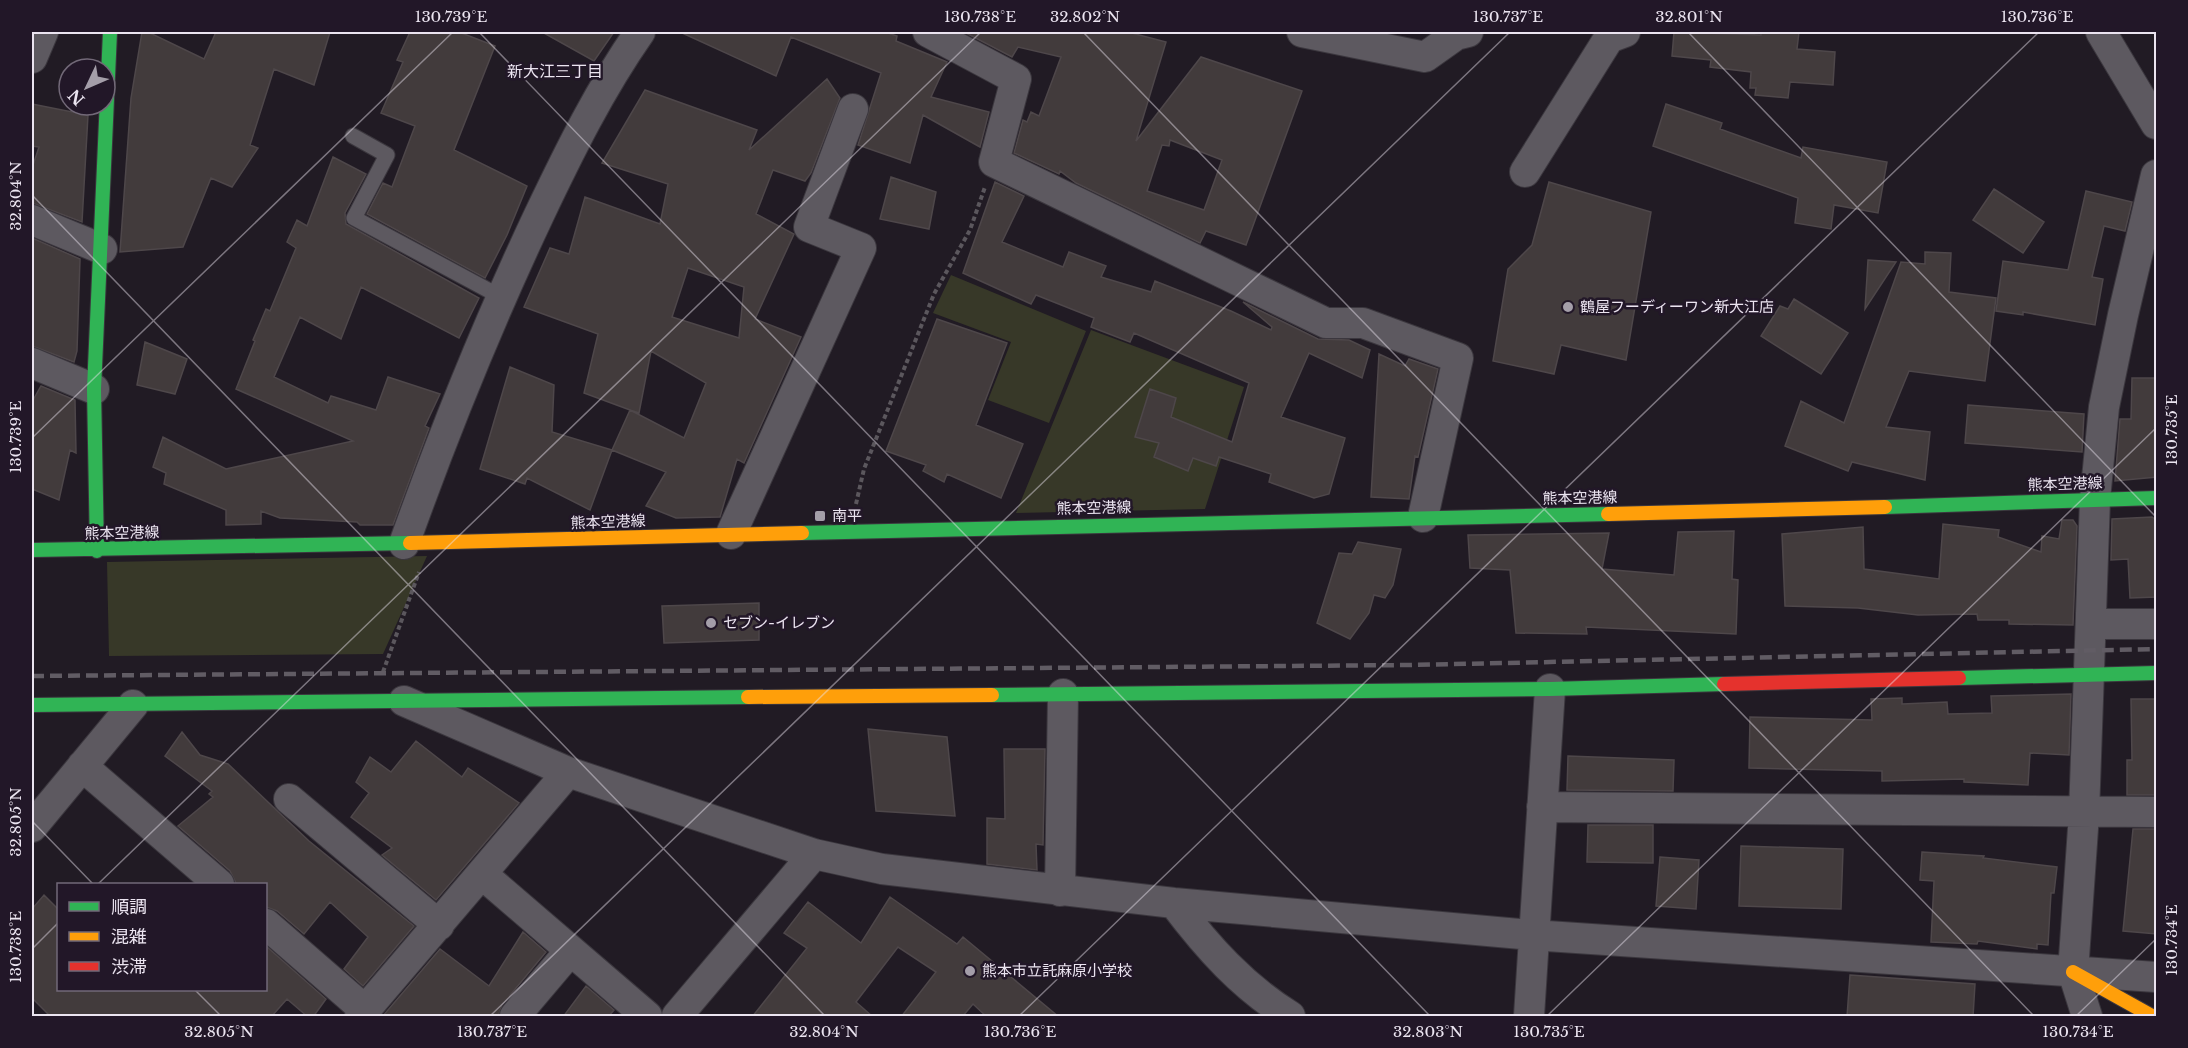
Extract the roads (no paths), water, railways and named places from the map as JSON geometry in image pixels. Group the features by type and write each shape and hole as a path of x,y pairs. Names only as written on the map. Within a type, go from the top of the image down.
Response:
{"street":[{"path":"32,58 43,32"},
{"path":"417,543 450,415 501,297 563,165 617,64 640,32"},
{"path":"928,32 1016,79 994,162 1326,323 1364,323 1458,358 1423,517"},
{"path":"1302,32 1425,57 1456,35 1468,32"},
{"path":"2101,32 2157,124"},
{"path":"97,551 94,389 102,249 104,34"},
{"path":"1525,172 1612,34"},
{"path":"731,534 861,248 808,227 853,109"},
{"path":"2087,1017 2073,972 2084,814 2095,499 2104,407 2123,315 2157,175"},
{"path":"32,220 102,249"},
{"path":"32,363 94,389"},
{"name":"熊本空港線","path":"32,550 97,551 1423,517 1729,513 2157,498"},
{"path":"2091,624 2157,624"},
{"path":"32,705 1550,689 2157,673"},
{"path":"1529,1017 1532,935 1550,689"},
{"path":"1060,891 1063,694"},
{"path":"401,700 568,772 814,854 882,869 1174,903 1532,935 2157,977"},
{"path":"32,826 133,705"},
{"path":"82,766 217,883"},
{"path":"267,925 363,1013 483,875 568,772"},
{"path":"289,799 439,925"},
{"path":"1542,807 2084,814 2157,812"},
{"path":"677,1017 814,854"},
{"path":"483,875 647,1017"},
{"path":"1174,903 1210,950 1264,1000 1290,1017"},
{"path":"515,1017 570,951"},
{"path":"2073,972 2152,1017"}],"lane":[{"path":"353,136 387,155 354,218 501,297"}],"railway":[{"path":"32,676 1410,665 2156,649"}],"place":[{"name":"鶴屋フーディーワン新大江店","path":"1568,307"},
{"name":"南平","path":"820,516"},
{"name":"セブン-イレブン","path":"711,623"},
{"name":"熊本市立託麻原小学校","path":"970,971"}],"district":[{"name":"新大江三丁目","path":"555,71"}]}
